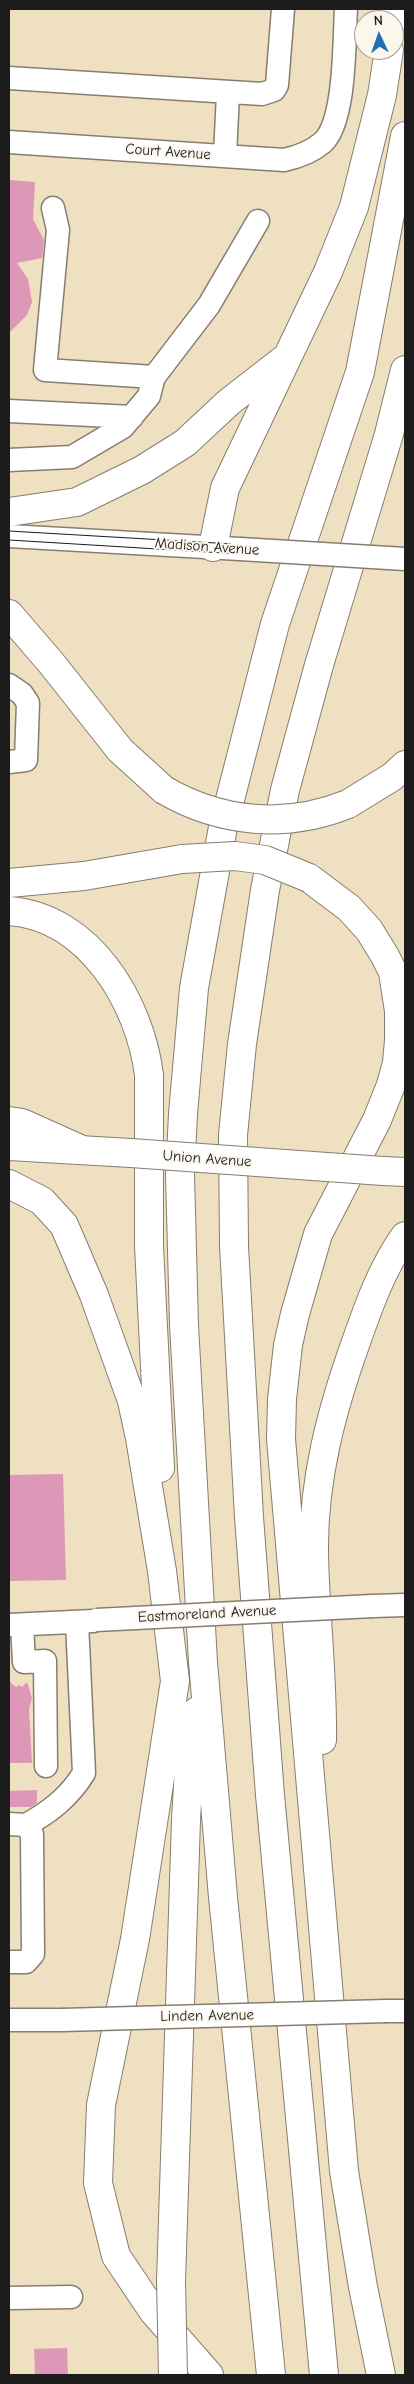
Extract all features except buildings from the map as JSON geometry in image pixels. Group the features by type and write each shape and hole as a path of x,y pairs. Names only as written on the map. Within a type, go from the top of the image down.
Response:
{"main road":[{"path":"213,547 225,488 328,272 354,207 382,94 387,60"},
{"path":"271,2375 226,1932 204,1662 184,1326 180,1176 194,988 223,827 255,695 275,624 360,372 405,136"},
{"path":"9,512 78,502 142,470 185,443 229,402 286,358"},
{"path":"324,2375 270,1795 249,1516 234,1246 233,1135 242,1044 262,909 285,790 319,665 389,434 405,370"},
{"path":"9,614 52,664 120,750 164,790 182,801 230,816 264,821 310,817 348,804 384,782 405,765"},
{"path":"9,883 84,876 182,859 235,856 265,860 309,878 348,908 369,930 394,972 399,1011 397,1063 392,1085 377,1120 318,1234 295,1314 287,1352 282,1399 286,1507 344,2170 362,2287 381,2375"},
{"path":"9,910 32,915 57,925 91,952 123,992 133,1014 147,1056 149,1075 149,1246 161,1476 162,1571"},
{"path":"9,1121 22,1123 82,1150"},
{"name":"Union Avenue","path":"9,1146 394,1171"},
{"path":"9,1184 42,1201 64,1225 94,1295 132,1401 162,1571 175,1682 135,1939 101,2106 98,2183 116,2256 153,2311 209,2375"},
{"path":"321,1894 323,1692 314,1552 320,1476 328,1433 354,1349 380,1280 393,1253 405,1236"},
{"path":"173,2375 171,2281 189,1767 204,1662"},
{"path":"318,2302 332,2375"}],"street":[{"path":"9,78 262,94 274,90 279,76 283,9"},
{"name":"Court Avenue","path":"9,142 284,160 303,156 324,142 333,127 340,107 346,9"},
{"path":"225,156 228,93"},
{"path":"52,208 58,230 46,370 154,376"},
{"path":"9,460 72,457 122,427 149,396 154,376 209,305 258,221"},
{"path":"9,411 132,417"},
{"name":"Madison Avenue","path":"9,536 405,559"},
{"path":"9,685 22,694 28,703 26,760 9,762"},
{"name":"Eastmoreland Avenue","path":"16,1625 405,1605"},
{"path":"17,1824 49,1812 64,1799 84,1773 86,1621"},
{"path":"16,1625 24,1662 45,1661 46,1766"},
{"path":"9,1962 26,1962 33,1954 32,1834 17,1824"},
{"name":"Linden Avenue","path":"9,2020 396,2011"},
{"path":"9,2298 71,2297"}],"tram line":[{"path":"9,531 405,554"},
{"path":"9,540 405,564"}]}
